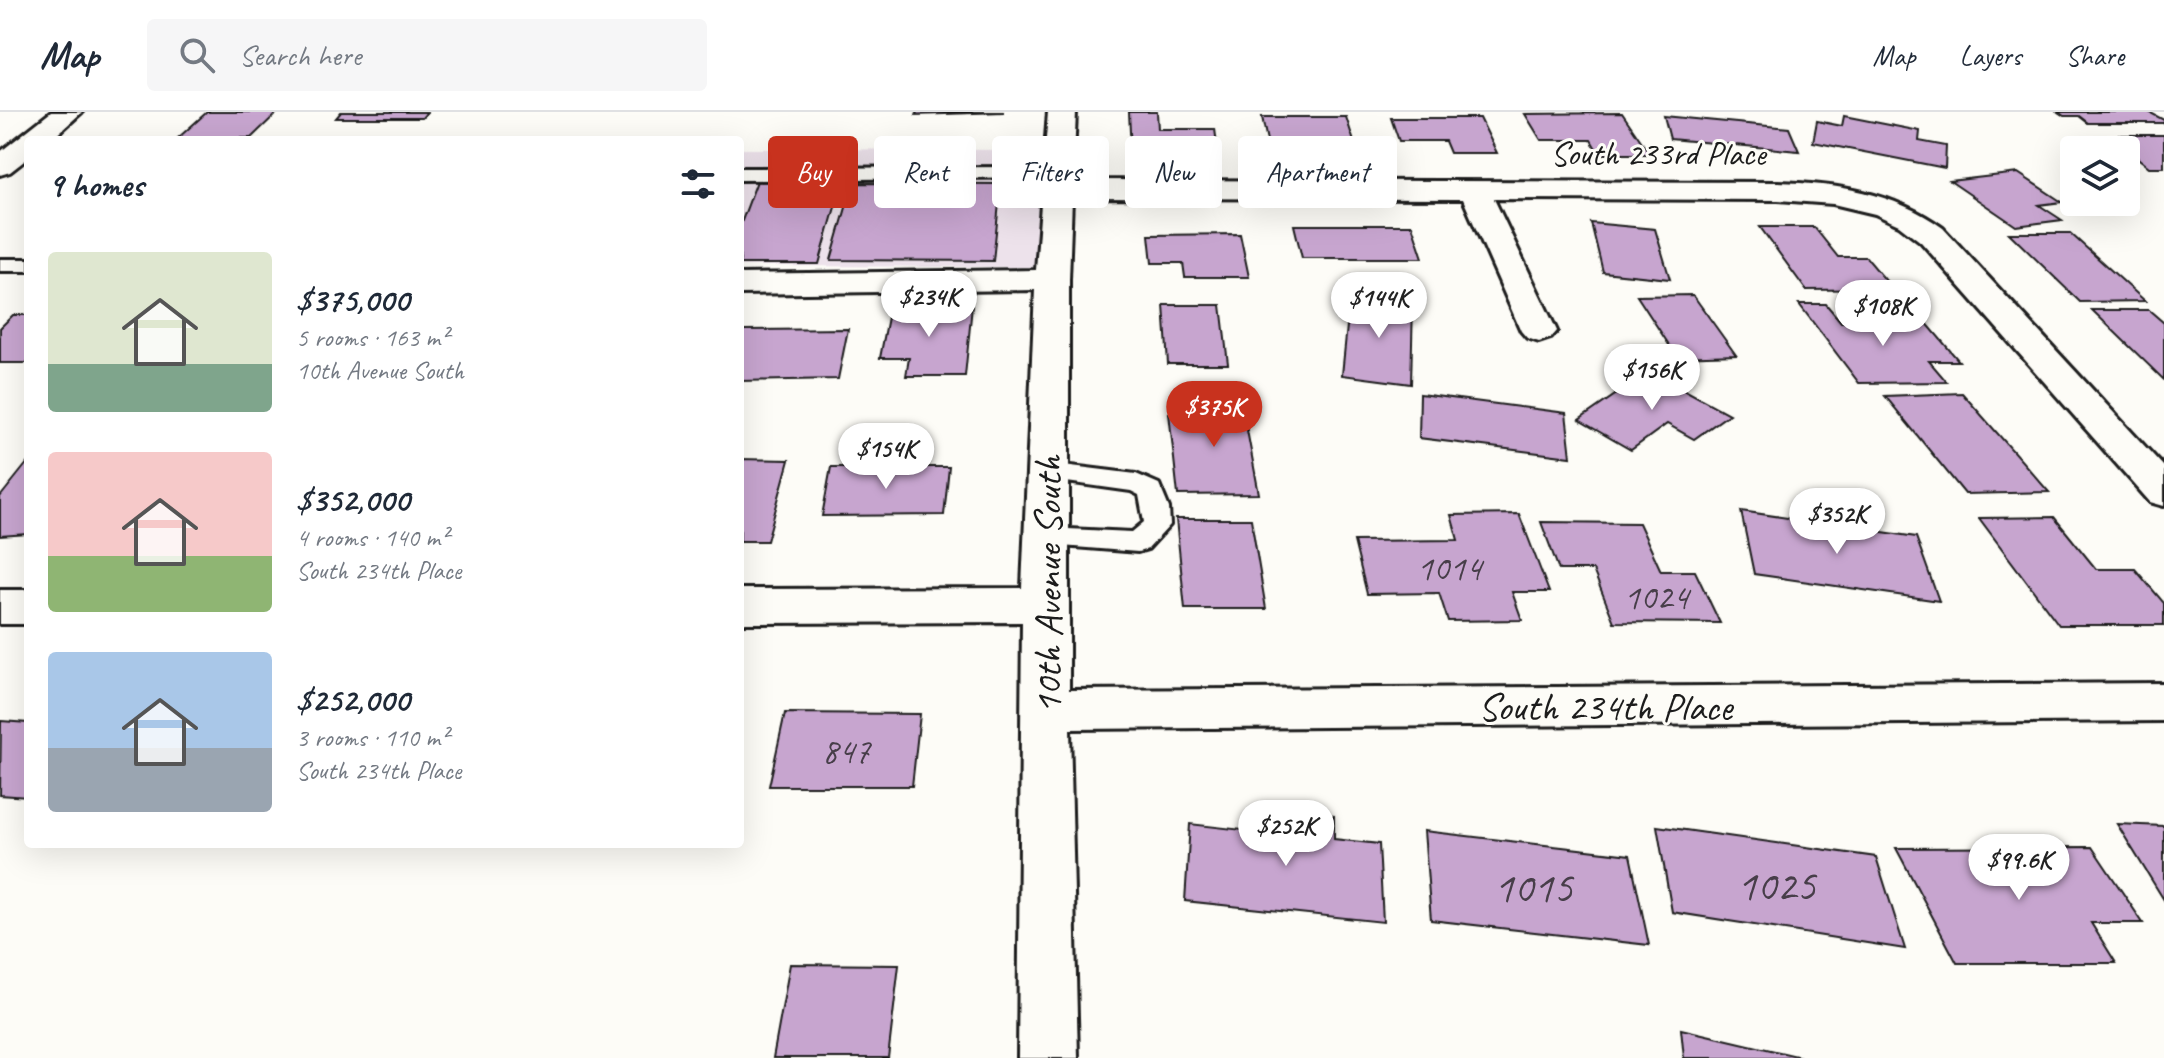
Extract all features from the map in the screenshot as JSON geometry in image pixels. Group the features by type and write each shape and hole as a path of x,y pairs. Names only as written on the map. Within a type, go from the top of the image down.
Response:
{"street":[{"path":"38,136 68,112"},
{"name":"10th Avenue South","path":"1061,136 1062,112"},
{"path":"0,166 24,147"},
{"name":"South 233rd Place","path":"1109,182 1475,191 1787,192 1844,197 1871,203 1907,217 1932,235 2164,492"},
{"path":"1475,191 1539,331"},
{"name":"10th Avenue South","path":"1048,1058 1044,605 1052,280 1057,208"},
{"path":"744,284 1052,280"},
{"path":"744,606 1044,605"},
{"path":"0,607 24,607"},
{"name":"South 234th Place","path":"1046,710 2164,702"}],"lane":[{"name":"South 233rd Place","path":"744,174 992,180"},
{"path":"0,265 24,265"},
{"path":"1046,537 1138,542 1157,525 1150,490 1136,483 1047,472"}],"shaded area":[{"path":"744,149 768,149 768,208 858,208 858,149 874,149 874,208 976,208 976,150 992,150 992,208 1038,208 1034,267 744,266"}],"building":[{"path":"207,112 278,112 253,136 180,136"},
{"path":"341,112 427,112 422,118 336,118"},
{"path":"917,112 1004,112 916,115"},
{"path":"1129,112 1157,112 1158,129 1215,129 1216,136 1130,136"},
{"path":"2058,112 2149,112 2164,120 2164,123 2088,123 2079,116 2064,116"},
{"path":"1622,113 1650,154 1599,154 1591,140 1541,140 1525,114"},
{"path":"1664,116 1789,128 1799,151 1670,139"},
{"path":"1844,116 1920,131 1919,141 1946,146 1945,168 1813,142 1817,121 1842,126"},
{"path":"1262,117 1346,117 1352,136 1266,136"},
{"path":"1391,118 1480,118 1497,153 1450,153 1445,141 1399,141"},
{"path":"2164,135 2164,167 2149,167 2140,160 2140,136 2110,136"},
{"path":"2018,173 2060,201 2039,205 2062,220 2016,226 1950,181"},
{"path":"757,181 768,181 768,208 835,208 819,264 744,264 744,215"},
{"path":"858,183 874,183 874,208 976,208 976,184 992,184 992,208 999,208 993,261 831,260 846,208 858,208"},
{"path":"1591,223 1655,229 1670,279 1603,272"},
{"path":"1294,225 1412,225 1423,258 1302,258"},
{"path":"1760,227 1814,227 1838,257 1866,257 1893,289 1806,290"},
{"path":"2009,233 2070,233 2145,301 2080,302"},
{"path":"1240,234 1249,277 1185,277 1183,263 1152,263 1149,235"},
{"path":"1693,295 1736,355 1677,357 1637,296"},
{"path":"1350,296 1413,303 1411,384 1342,375"},
{"path":"1799,304 1826,304 1841,322 1925,321 1959,361 1929,361 1947,382 1859,383"},
{"path":"1164,305 1221,305 1228,364 1168,364"},
{"path":"972,306 965,376 906,376 909,358 880,358 890,307"},
{"path":"2092,310 2149,310 2164,323 2164,380"},
{"path":"13,315 24,315 24,363 0,363 0,328"},
{"path":"848,329 838,379 744,381 744,330"},
{"path":"1650,371 1729,414 1694,439 1667,424 1631,450 1579,420"},
{"path":"1240,393 1259,494 1178,495 1169,413 1206,412 1204,394"},
{"path":"1962,393 2049,492 1965,494 1885,396"},
{"path":"1420,394 1566,413 1571,457 1419,438"},
{"path":"744,459 789,460 767,541 744,541"},
{"path":"24,467 24,534 0,536 0,497"},
{"path":"831,467 949,467 944,515 822,516"},
{"path":"1741,511 1916,537 1939,601 1754,574"},
{"path":"1519,514 1549,592 1512,592 1522,620 1448,621 1439,593 1367,594 1354,541 1458,540 1451,515"},
{"path":"2054,517 2096,569 2135,569 2164,603 2164,625 2059,625 1979,518"},
{"path":"1176,519 1251,519 1266,609 1185,609"},
{"path":"1541,522 1639,523 1661,571 1695,571 1720,623 1614,622 1593,570 1559,570"},
{"path":"785,713 920,714 912,786 769,786"},
{"path":"1,721 24,723 24,797 0,795"},
{"path":"1260,807 1334,816 1334,839 1379,844 1383,922 1185,901 1190,824 1260,832"},
{"path":"2117,824 2164,826 2164,900"},
{"path":"1657,826 1876,857 1905,949 1672,912"},
{"path":"1424,831 1630,855 1649,945 1431,920"},
{"path":"2092,847 2143,923 2091,923 2116,963 1957,963 1896,848"},
{"path":"790,964 899,965 888,1058 773,1058"},
{"path":"1681,1029 1805,1058 1684,1058"}]}
